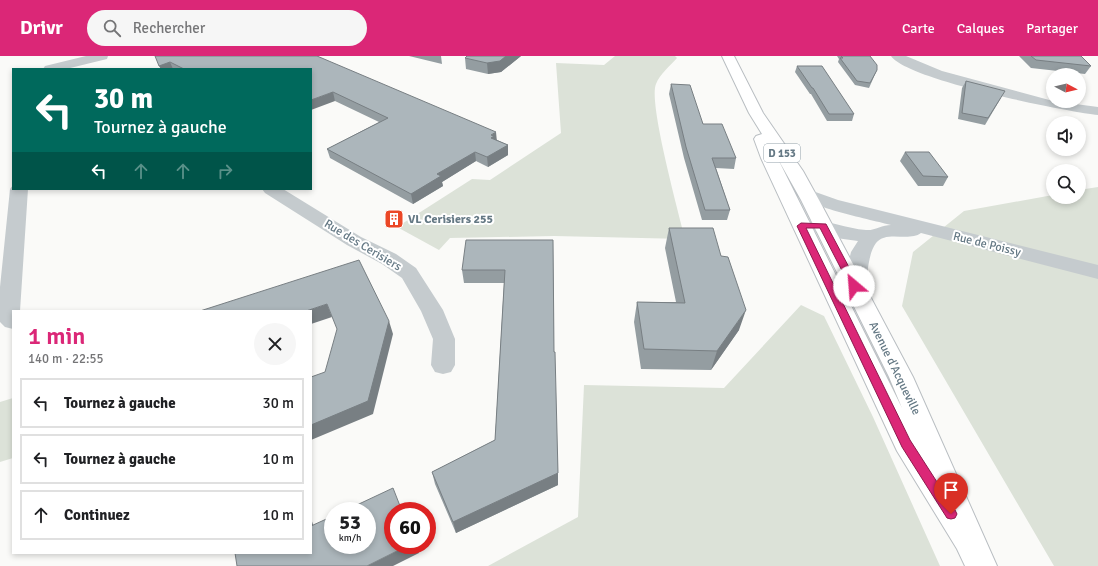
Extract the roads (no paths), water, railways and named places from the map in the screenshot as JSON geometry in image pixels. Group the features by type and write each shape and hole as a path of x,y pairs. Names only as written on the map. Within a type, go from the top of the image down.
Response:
{"main road":[{"name":"Avenue d'Acqueville","path":"728,56 756,113 794,171 807,194 901,377 968,539"},
{"name":"D 153","path":"756,113 767,153 805,236 906,443 968,539 981,566"}],"street":[{"path":"54,68 103,56 104,68"},
{"path":"897,56 918,68 996,91 1078,109 1098,111"},
{"path":"12,320 8,317 19,190"},
{"name":"Rue des Cerisiers","path":"273,190 354,241 389,259 409,273 432,310 444,338 443,365"},
{"name":"Rue de Poissy","path":"807,194 832,204 1098,272"},
{"path":"805,236 823,226 828,221 848,216 876,215"},
{"path":"823,226 836,232 870,237 886,231 899,229 930,230"},
{"path":"854,286 861,252 870,237"}],"place":[{"name":"VL Cerisiers 255","path":"394,219"}]}
